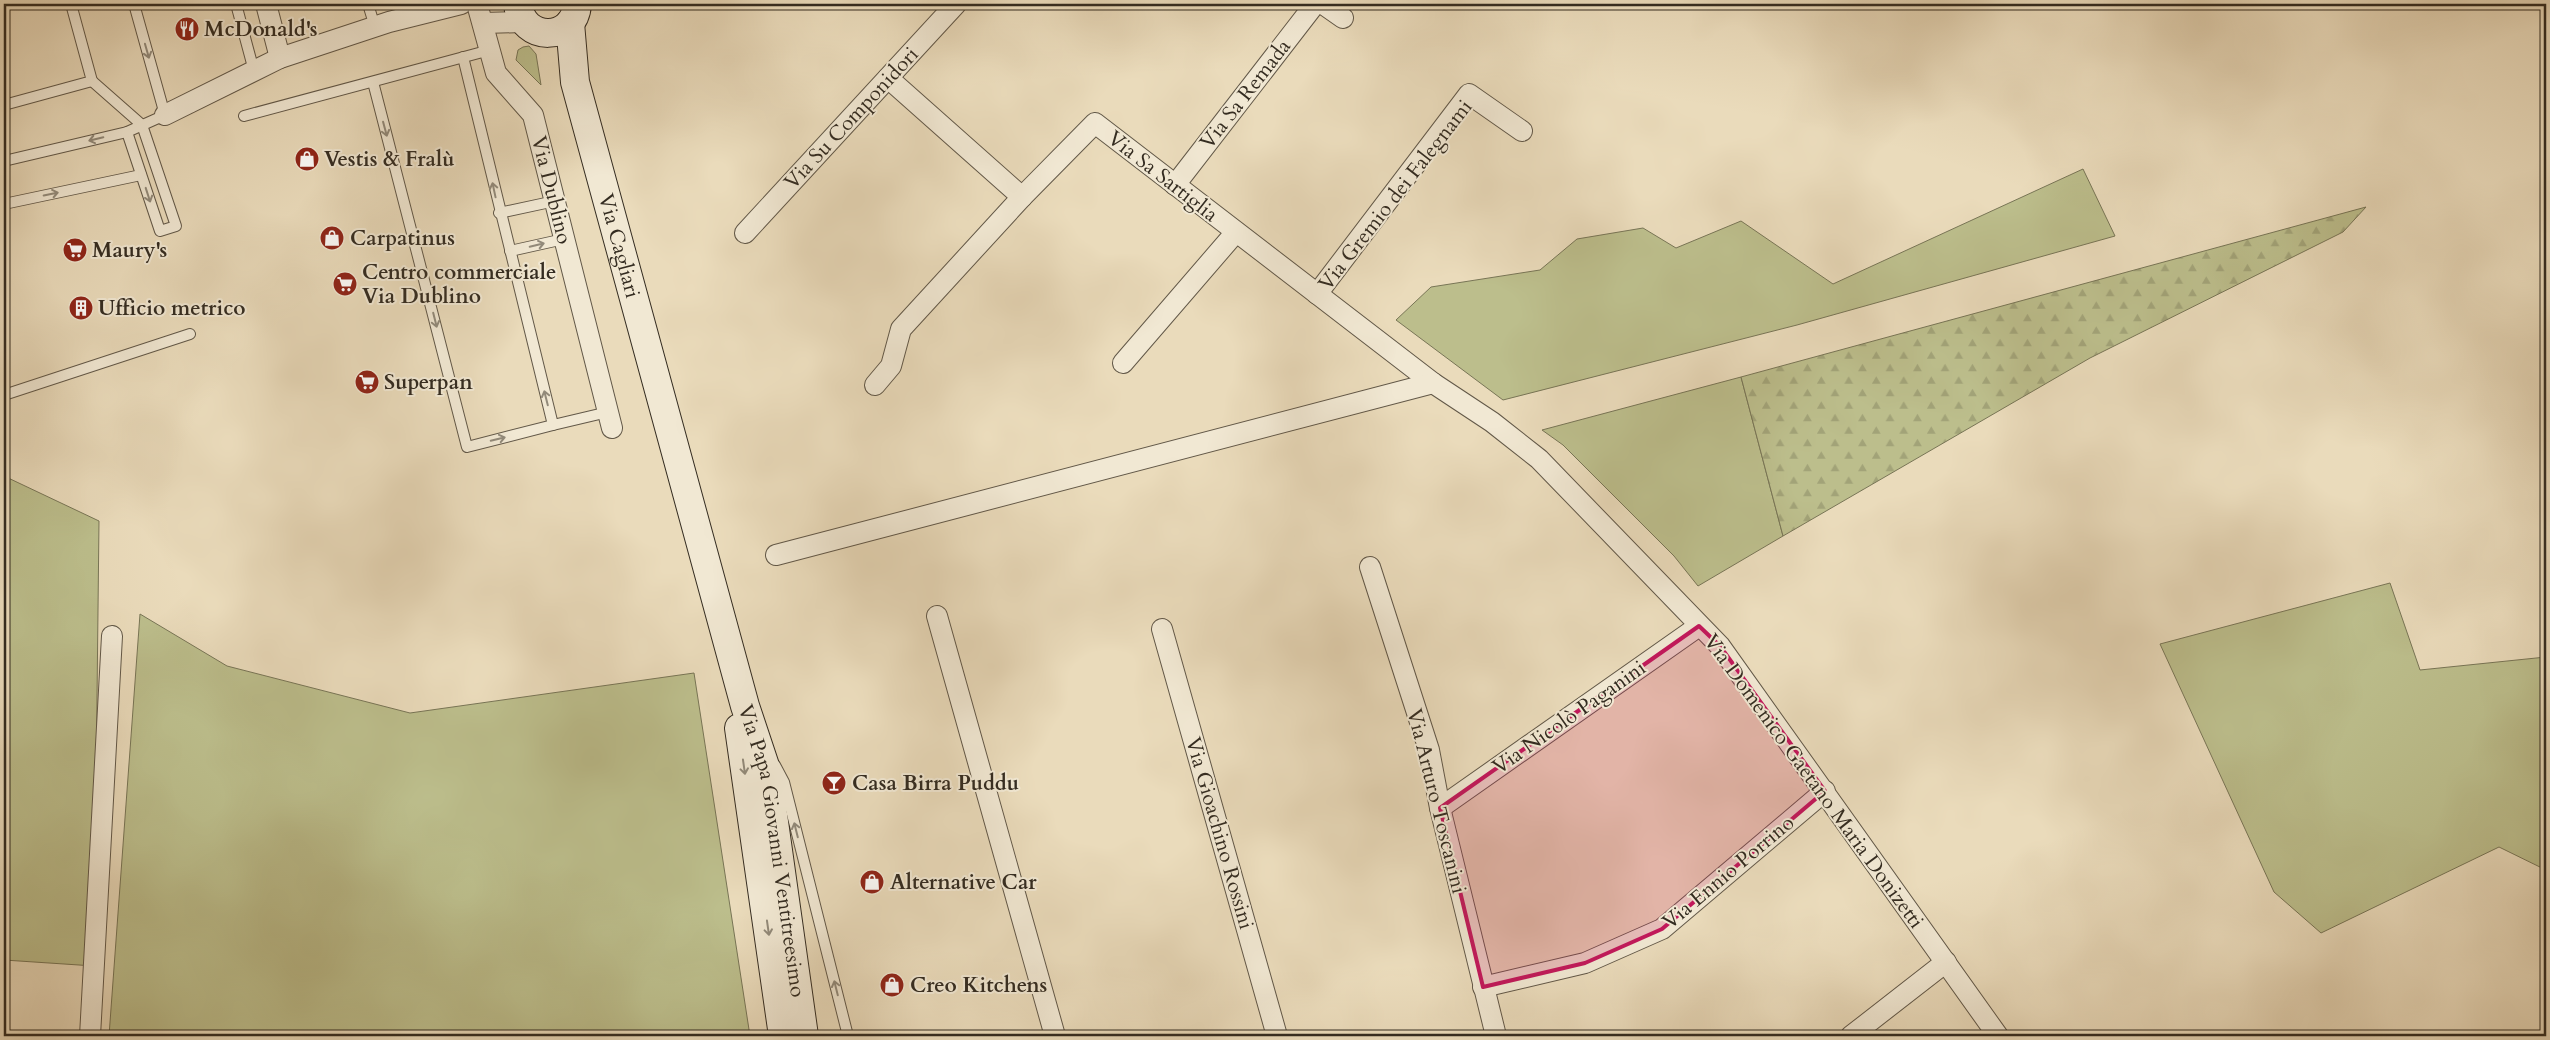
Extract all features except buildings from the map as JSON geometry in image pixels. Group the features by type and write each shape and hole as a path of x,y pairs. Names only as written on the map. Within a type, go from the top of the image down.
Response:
{"main road":[{"name":"Via Cagliari","path":"524,16 558,31 574,13"},
{"name":"Via Cagliari","path":"574,13 575,82 711,578"},
{"name":"Via Cagliari","path":"524,16 575,82"},
{"name":"Via Papa Giovanni Ventitreesimo","path":"711,578 745,706 767,772 804,1036"},
{"name":"Via Papa Giovanni Ventitreesimo","path":"735,666 739,731 783,1036"}],"street":[{"path":"266,4 280,58"},
{"path":"165,115 280,58 375,27 461,4"},
{"name":"Via Dublino","path":"477,4 486,22 496,73 533,114 610,420"},
{"name":"Via Su Componidori","path":"745,233 956,4"},
{"name":"Via Sa Remada","path":"1175,185 1315,4"},
{"path":"1323,4 1343,18"},
{"path":"486,22 524,16"},
{"path":"875,385 891,366 901,329 1022,197 888,78"},
{"name":"Via Gremio dei Falegnami","path":"1317,294 1469,94 1522,131"},
{"name":"Via Sa Sartiglia","path":"1022,197 1095,123 1433,383"},
{"path":"1123,362 1236,232"},
{"path":"776,555 1433,383"},
{"name":"Via Domenico Gaetano Maria Donizetti","path":"1433,383 1492,422 1539,459 1720,646 1998,1036"},
{"name":"Via Arturo Toscanini","path":"1370,567 1429,750 1440,808 1496,1036"},
{"path":"937,616 1055,1036"},
{"name":"Via Nicolò Paganini","path":"1440,808 1699,626"},
{"name":"Via Gioachino Rossini","path":"1162,629 1277,1036"},
{"path":"90,1036 112,636"},
{"name":"Via Ennio Porrino","path":"1483,987 1585,963 1662,930 1825,791"},
{"path":"1852,1036 1946,962"}],"lane":[{"path":"71,4 92,81 142,125 176,226 160,231 127,132"},
{"path":"4,161 127,132 165,115 134,4"},
{"path":"236,4 254,71"},
{"path":"368,4 375,27"},
{"path":"244,116 490,50"},
{"path":"463,57 499,213 552,425"},
{"path":"4,105 92,81"},
{"path":"373,82 467,446 552,425 610,420"},
{"path":"4,204 141,175"},
{"path":"499,213 555,201"},
{"path":"510,251 564,239"},
{"path":"4,395 190,334"},
{"path":"745,706 784,782 848,1036"}],"highlighted area":[{"path":"1699,626 1720,646 1825,791 1662,929 1585,963 1483,987 1440,808"}],"green space":[{"path":"529,46 536,54 541,85 516,60 518,50"},
{"path":"2083,169 2115,236 1797,325 1503,400 1396,320 1431,287 1540,270 1577,239 1643,228 1676,248 1741,221 1833,284"},
{"path":"2366,207 2343,232 2090,358 1783,536 1741,377"},
{"path":"1741,377 1783,536 1698,586 1674,556 1563,445 1542,430"},
{"path":"4,476 99,521 94,966 4,960"},
{"path":"2390,583 2420,670 2546,657 2546,870 2499,847 2321,933 2274,892 2160,644"},
{"path":"140,614 227,666 410,713 694,673 750,1036 109,1036"}],"place":[{"name":"McDonald's","path":"187,29"},
{"name":"Vestis & Fralù","path":"307,159"},
{"name":"Carpatinus","path":"332,238"},
{"name":"Maury's","path":"75,250"},
{"name":"Centro commerciale Via Dublino","path":"345,284"},
{"name":"Ufficio metrico","path":"81,308"},
{"name":"Superpan","path":"367,382"},
{"name":"Casa Birra Puddu","path":"834,783"},
{"name":"Alternative Car","path":"872,882"},
{"name":"Creo Kitchens","path":"892,985"}]}
